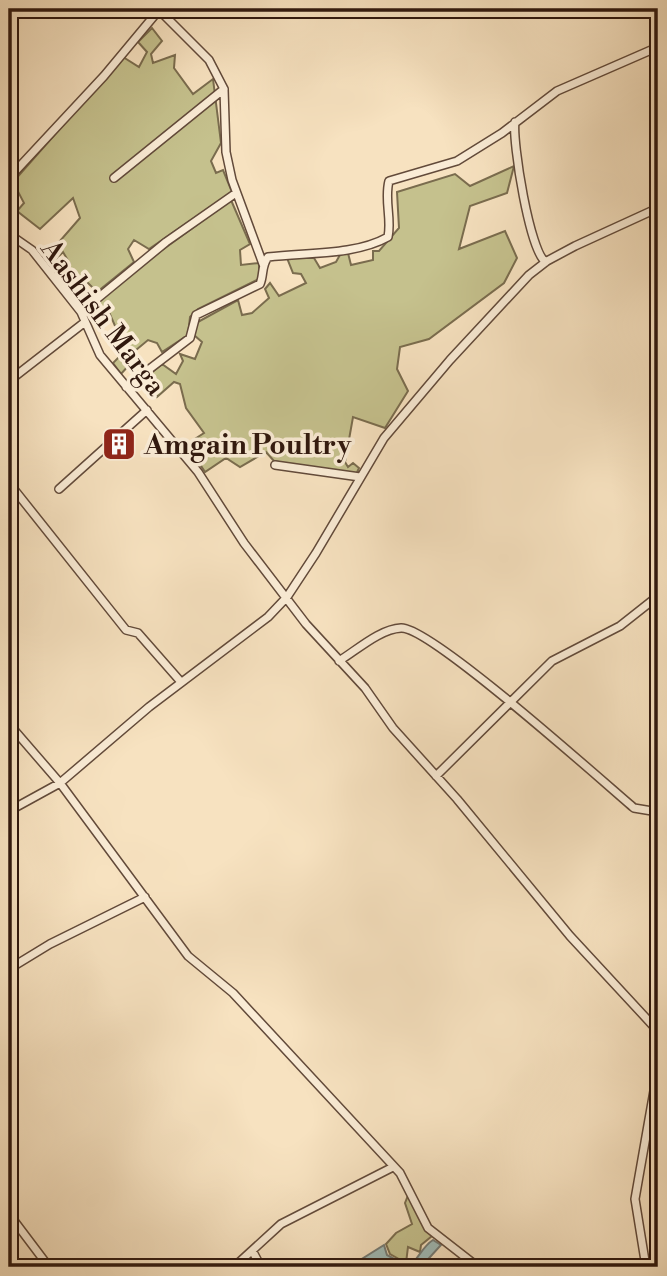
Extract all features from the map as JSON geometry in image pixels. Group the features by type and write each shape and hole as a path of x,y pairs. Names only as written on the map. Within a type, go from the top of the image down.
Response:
{"street":[{"path":"9,178 104,76 159,9 209,60 224,89 226,152 236,193 263,264"},
{"path":"126,387 190,338 197,315 260,284 263,264 268,257 339,251 380,242 388,237 390,229 387,191 389,181 457,161 557,91 658,47"},
{"path":"114,178 224,89"},
{"path":"515,122 524,209 539,253 546,261"},
{"path":"81,312 166,242 236,193"},
{"path":"9,811 60,783 181,682 268,617 287,597 384,438 450,360 520,284 546,261 658,208"},
{"name":"Aashish Marga","path":"9,234 32,250 81,312 100,355 199,474 244,543 306,624 570,936 658,1031"},
{"path":"9,381 85,322"},
{"path":"59,489 147,410"},
{"path":"275,465 360,477"},
{"path":"9,483 125,630 138,633 181,682"},
{"path":"436,776 552,661 620,626 658,596"},
{"path":"340,661 389,631 410,629 510,701 634,808 658,812"},
{"path":"9,724 60,783 188,956 233,993 393,1167 415,1197 428,1228 478,1267"},
{"path":"9,969 50,944 145,897"},
{"path":"646,1267 635,1199 658,1068"},
{"path":"234,1267 281,1224 393,1167"},
{"path":"9,1214 49,1267"},
{"path":"253,1252 261,1267"}],"shaded area":[{"path":"152,28 162,41 151,54 153,63 175,55 174,68 193,94 213,79 221,143 211,161 216,173 223,170 232,192 149,249 134,240 128,249 134,262 97,292 81,276 61,277 70,264 63,252 50,265 46,257 80,218 73,198 40,229 17,211 24,203 13,182 123,57 139,67 147,52 138,42"},
{"path":"514,166 507,193 470,206 459,249 505,231 517,258 504,283 429,339 400,347 397,369 408,391 385,428 353,417 345,462 348,467 353,463 359,468 355,477 274,461 266,452 240,467 226,458 205,472 187,444 204,433 186,408 180,384 174,382 157,397 145,378 162,364 176,374 183,361 180,354 195,359 202,342 194,335 196,323 238,300 242,315 252,313 269,298 265,289 270,283 279,296 306,283 301,274 293,273 287,258 314,258 320,268 336,262 341,253 348,253 351,265 373,260 373,251 379,251 399,228 397,192 455,174 470,186"},
{"path":"231,200 250,244 240,250 241,265 259,263 259,279 198,309 190,317 188,335 162,352 157,343 148,340 130,355 130,364 121,374 113,363 121,355 116,328 109,312 101,316 94,306 117,283"},
{"path":"409,1193 416,1211 432,1236 421,1245 420,1252 408,1247 406,1263 390,1254 386,1244 396,1233 412,1224 405,1203"}],"water":[{"path":"433,1240 441,1245 421,1267 409,1267 426,1246"},
{"path":"384,1245 387,1255 398,1261 390,1267 349,1267"}],"place":[{"name":"Amgain Poultry","path":"119,444"}]}
